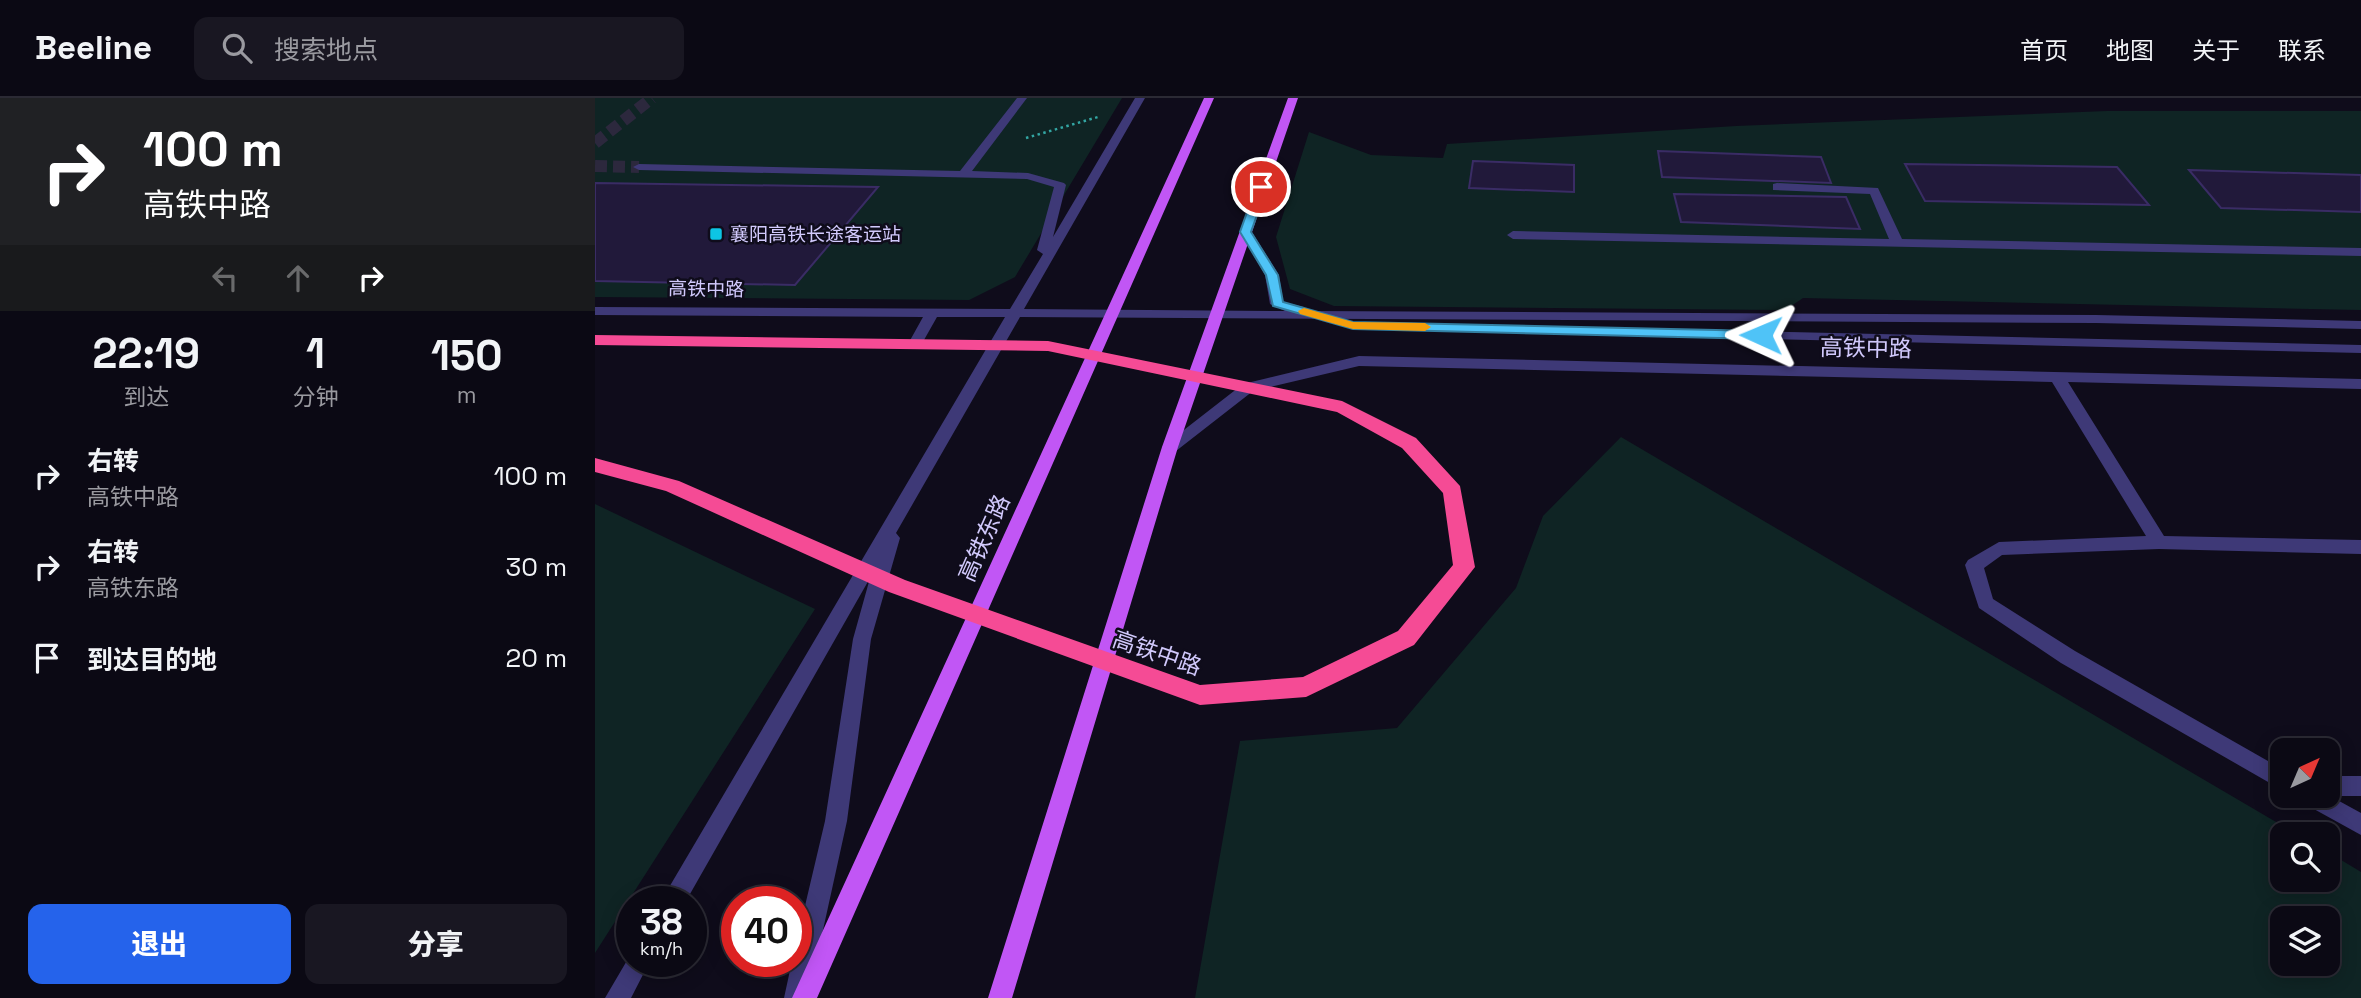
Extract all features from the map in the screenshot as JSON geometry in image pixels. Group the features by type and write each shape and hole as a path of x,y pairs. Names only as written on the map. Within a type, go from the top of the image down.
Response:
{"highway":[{"name":"高铁中路","path":"595,340 1048,346 1342,407 1409,443 1453,491 1464,567 1406,638 1319,681 1306,687 1200,695 897,586 672,486 595,465"}],"main road":[{"name":"高铁东路","path":"804,998 1209,98"},
{"path":"1000,998 1170,447 1293,98"}],"street":[{"path":"964,174 1022,98"},
{"path":"682,886 1140,98"},
{"path":"639,167 1028,176 1060,185 1035,278"},
{"path":"1777,187 1874,191 1897,243"},
{"name":"高铁中路","path":"1246,232 1272,275 1277,304 1353,325 2361,349"},
{"path":"1513,235 2361,252"},
{"name":"高铁中路","path":"595,311 2096,319 2361,325"},
{"path":"915,344 932,314"},
{"name":"高铁中路","path":"1170,447 1248,387 1359,361 2361,384"},
{"path":"2057,377 2159,542"},
{"path":"796,998 836,821 862,639 899,512"},
{"path":"2270,772 2068,657 1985,603 1974,565 1999,549 2159,542 2361,547"},
{"path":"2340,786 2361,786"},
{"path":"2332,808 2361,825"},
{"path":"617,998 629,977"}],"path":[{"path":"981,152 1101,116"}],"green space":[{"path":"595,98 1122,98 1015,277 969,300 595,297"},
{"path":"2107,111 2361,111 2361,310 1803,298 1785,310 1334,306 1290,289 1276,237 1309,132 1371,155 1443,158 1447,144 1736,126"},
{"path":"1621,437 2276,822 2270,822 2270,892 2340,892 2340,859 2361,872 2361,998 1195,998 1240,741 1397,728 1516,588 1543,516"},
{"path":"595,504 815,609 638,886 616,886 616,920 595,953"}],"building":[{"path":"1658,151 1821,157 1831,183 1662,177"},
{"path":"1473,161 1574,165 1574,192 1469,188"},
{"path":"1905,164 2117,167 2149,205 1925,201"},
{"path":"2189,170 2361,175 2361,212 2221,208"},
{"name":"襄阳高铁长途客运站","path":"595,183 878,187 795,285 595,281"},
{"path":"1674,194 1846,197 1860,229 1681,222"}],"tunnel":[{"path":"595,143 652,98"},
{"path":"595,166 639,167"}],"slow traffic":[{"path":"1304,311 1353,325 1425,327"}],"place":[{"name":"襄阳高铁长途客运站","path":"716,234"}],"route":[{"path":"1261,187 1246,232 1272,275 1277,304 1353,325 1761,335"}]}
